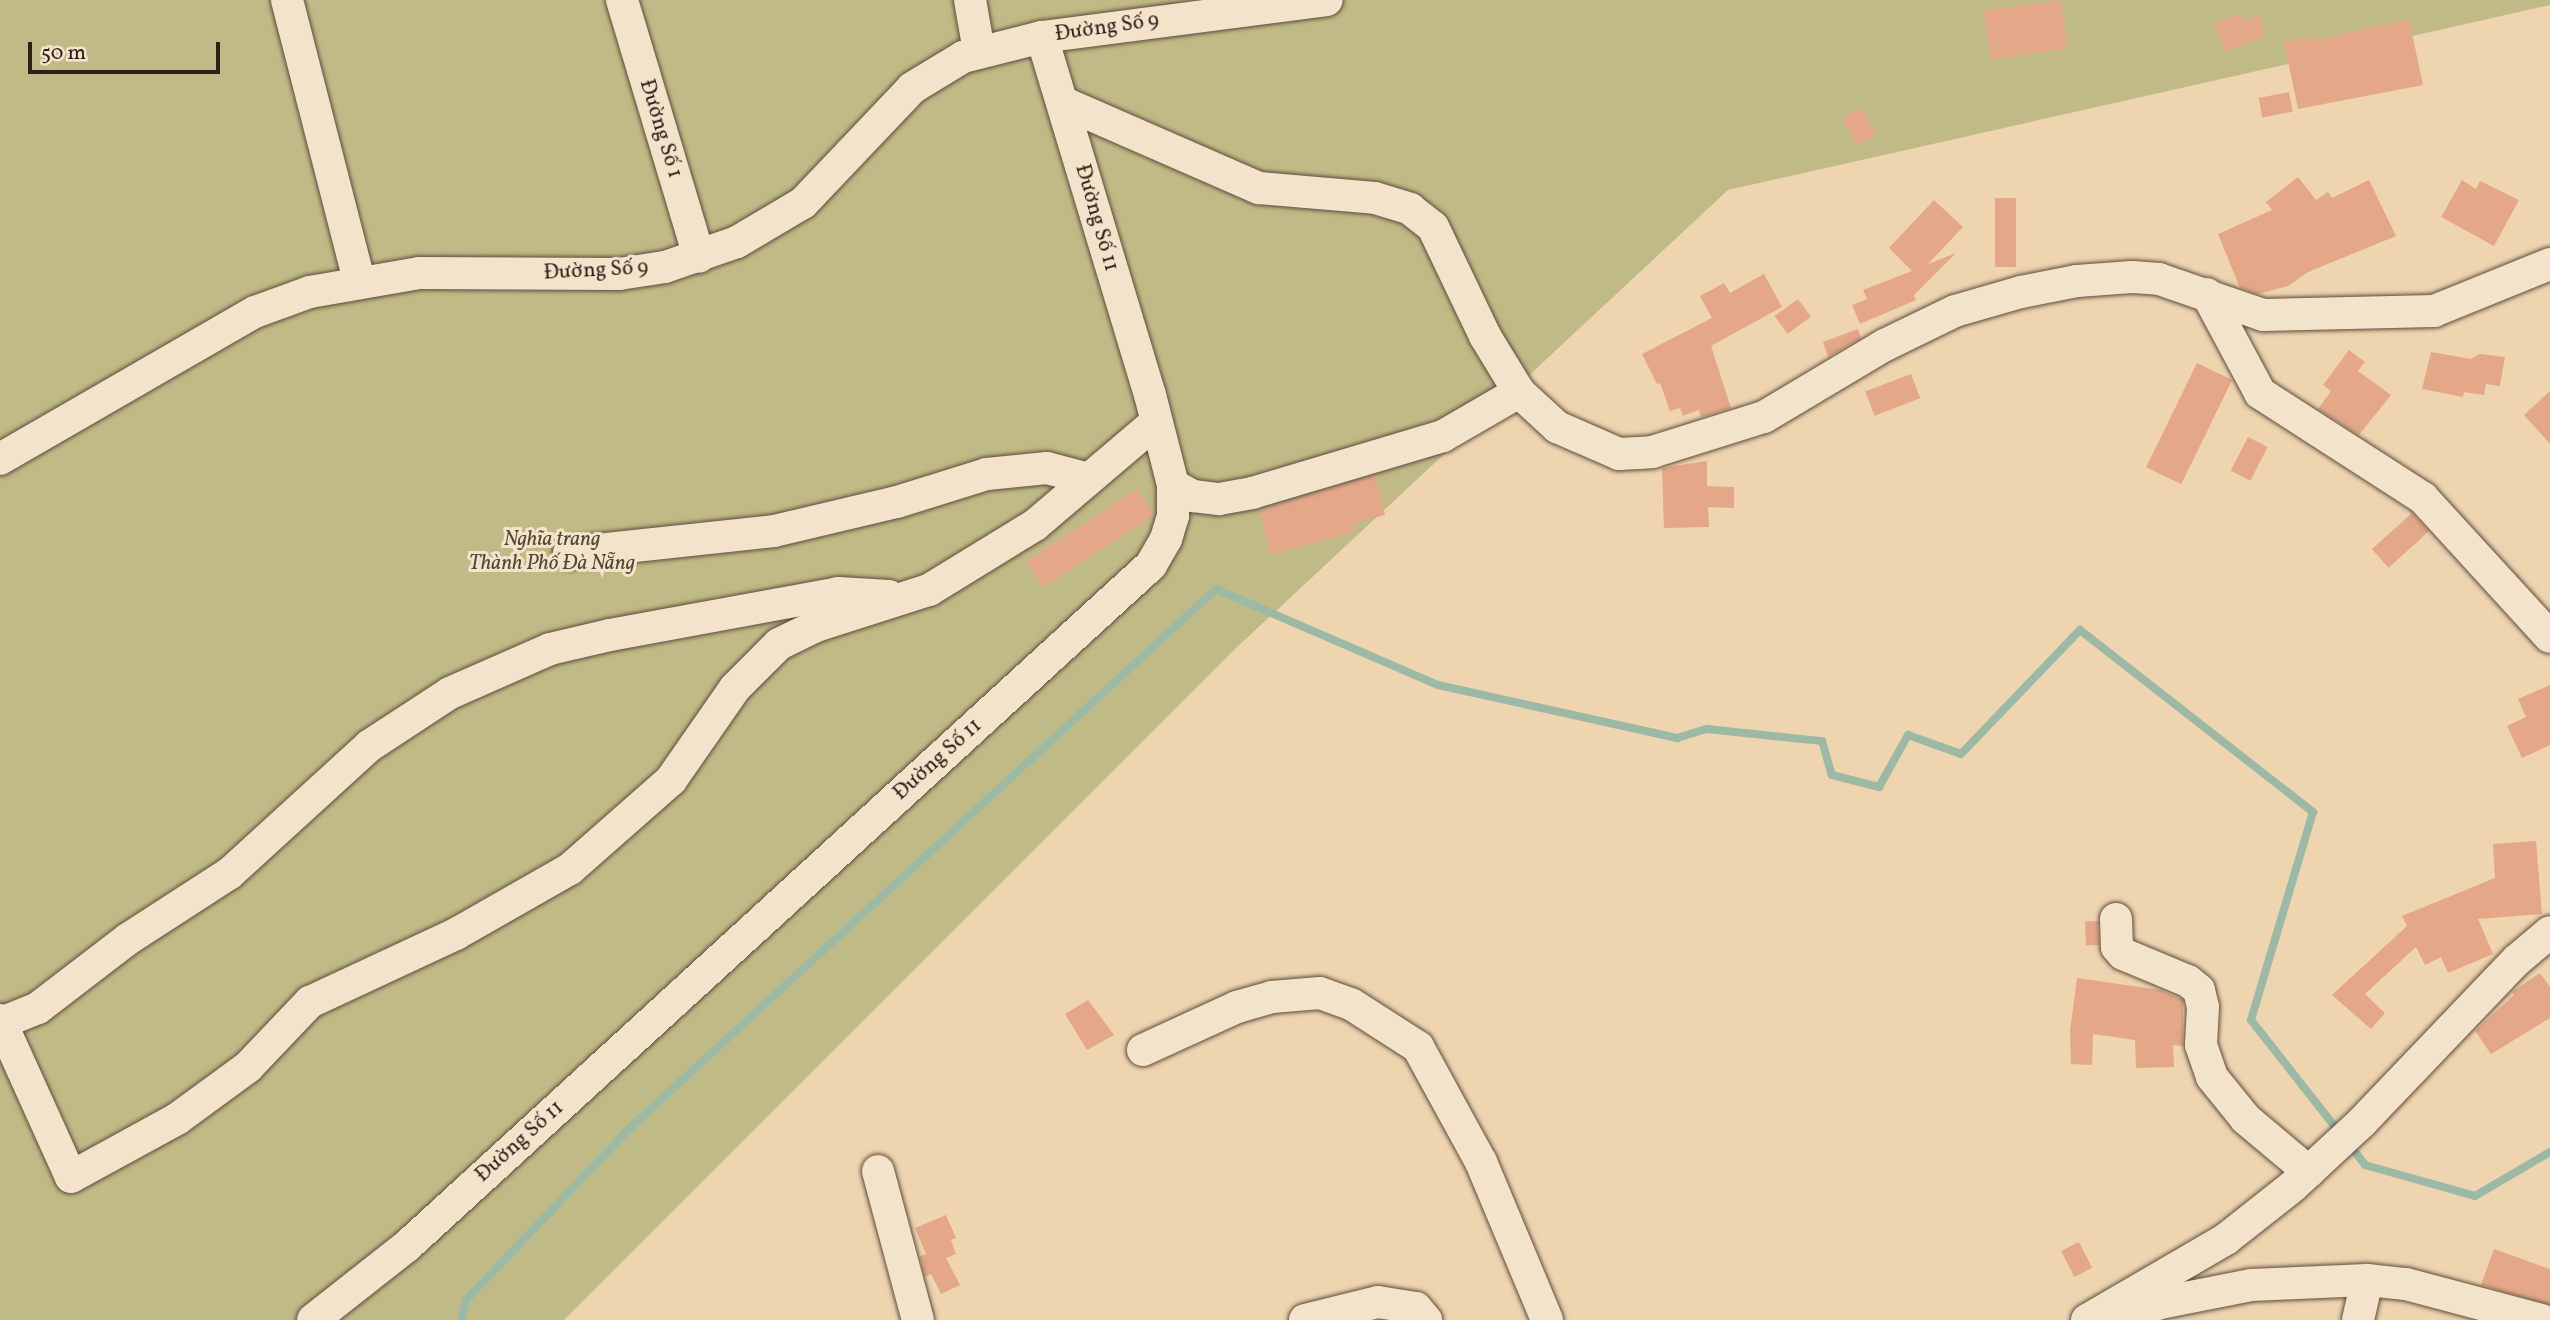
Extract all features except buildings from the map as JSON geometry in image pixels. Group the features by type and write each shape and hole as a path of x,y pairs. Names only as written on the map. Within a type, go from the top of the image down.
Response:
{"street":[{"path":"287,0 359,280"},
{"name":"Đường Số 1","path":"622,0 699,257"},
{"path":"970,0 979,51"},
{"name":"Đường Số 9","path":"0,459 255,312 359,280 419,273 619,274 699,257 770,225 803,203 912,88 936,71 979,51 1042,37 1326,0"},
{"name":"Đường Số 11","path":"313,1320 407,1246 1151,565 1173,516 1172,485 1064,103 1042,37"},
{"path":"1064,103 1259,188 1375,198 1410,209 1433,227 1485,336 1519,392 1557,427 1588,444 1619,454 1653,452 1764,417 1885,345 1955,311 2021,292 2077,281 2132,277 2159,279 2263,315 2434,312 2550,264"},
{"path":"2207,295 2260,393 2423,498 2550,637"},
{"path":"1172,485 1194,496 1219,499 1252,493 1443,436 1519,392"},
{"path":"906,597 838,593 610,635 550,649 450,693 369,746 230,873 128,939 38,1008 1,1022 71,1177 177,1119 248,1067 310,1002 456,934 570,869 671,780 734,688 779,644 816,626 929,590 1035,525 1156,422"},
{"path":"569,553 774,531 897,502 987,474 1047,468 1089,479"},
{"path":"2116,919 2117,947 2123,954 2188,981 2199,990 2203,1007 2201,1045 2212,1077 2246,1119 2314,1167"},
{"path":"2087,1320 2227,1239 2314,1167 2362,1122 2413,1064 2550,932"},
{"path":"1143,1050 1237,1007 1272,997 1320,993 1351,1004 1418,1047 1481,1162 1547,1320"},
{"path":"877,1171 918,1320"},
{"path":"2358,1320 2367,1280"},
{"path":"2116,1320 2160,1303 2251,1284 2367,1280 2406,1284 2541,1320"},
{"path":"1305,1320 1378,1302 1416,1308 1426,1320"}],"green space":[{"name":"Nghĩa trang Thành Phố Đà Nẵng","path":"0,0 2550,0 2550,5 1728,190 1235,649 564,1320 0,1320"}],"waterway":[{"path":"461,1320 466,1300 630,1128 1216,589 1438,685 1677,738 1707,729 1822,741 1832,775 1879,787 1908,735 1961,754 2080,630 2313,812 2251,1020 2340,1133"},
{"path":"2348,1143 2365,1165 2475,1196 2550,1152"}]}
